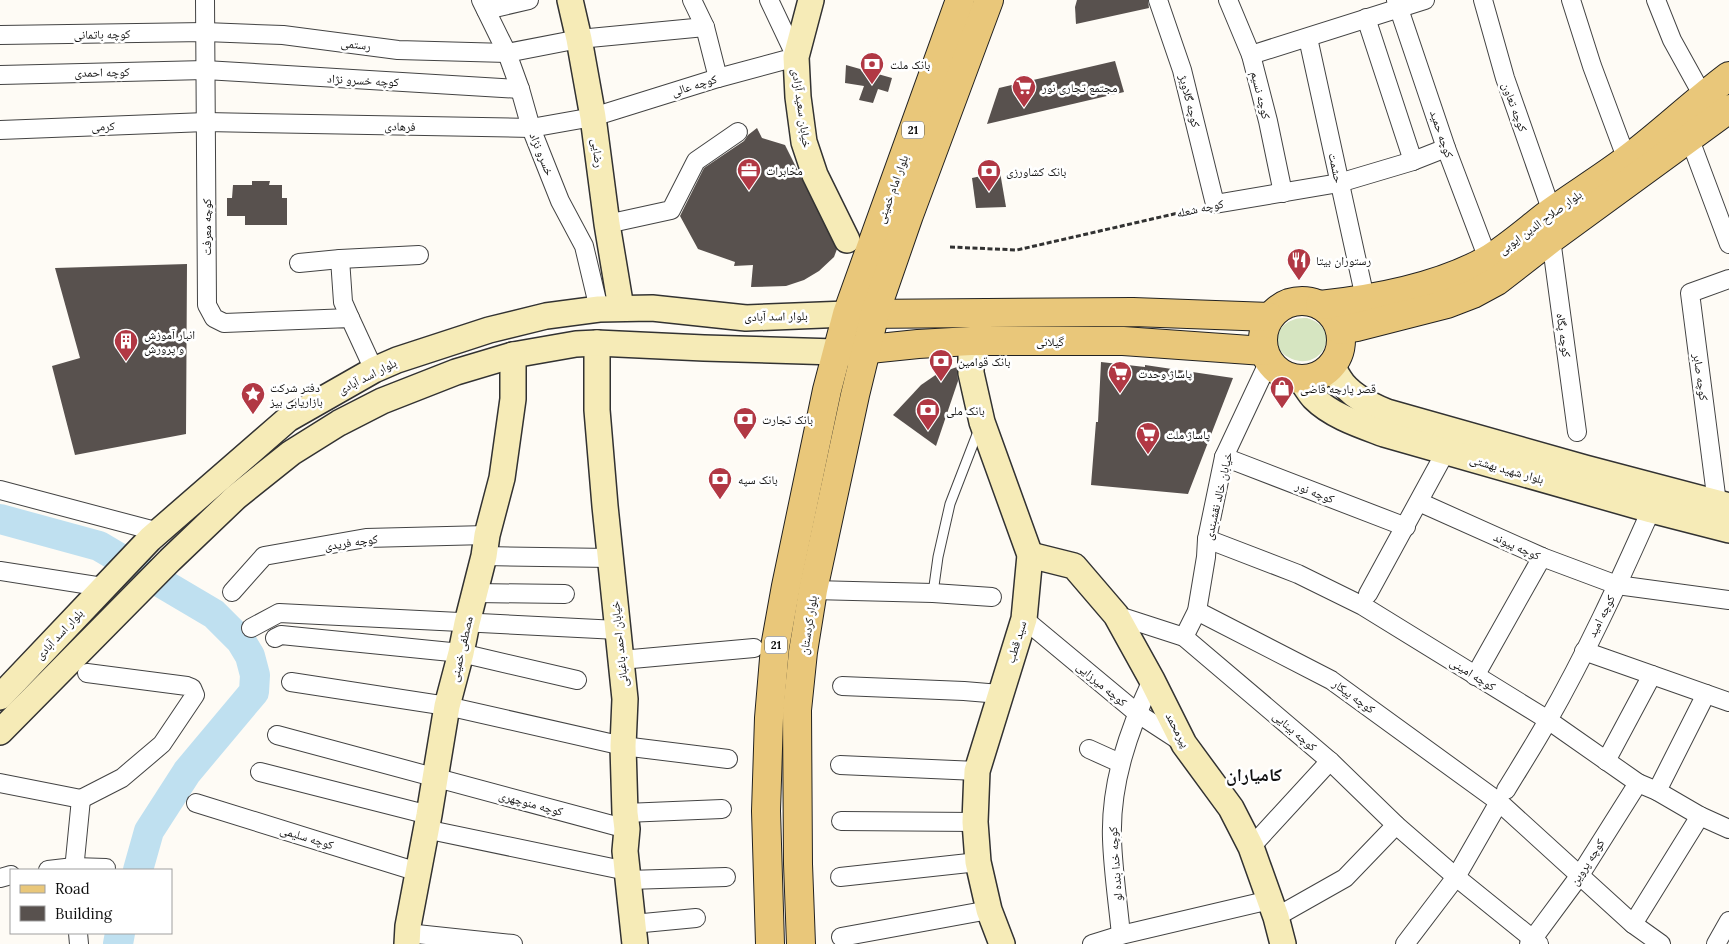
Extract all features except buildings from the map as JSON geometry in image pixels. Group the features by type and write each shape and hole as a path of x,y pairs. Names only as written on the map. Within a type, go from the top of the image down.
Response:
{"main road":[{"name":"بلوار امام خمینی","path":"836,352 847,314 960,0"},
{"name":"بلوار امام خمینی","path":"875,313 908,218 989,0"},
{"name":"بلوار صلاح الدین ایوبی","path":"1320,305 1412,288 1456,275 1488,259 1627,160 1729,76"},
{"name":"بلوار صلاح الدین ایوبی","path":"1340,330 1364,326 1447,304 1473,294 1496,281 1689,137 1729,110"},
{"path":"1304,300 1320,305 1332,315 1340,330 1340,348 1333,364 1318,375 1300,379 1293,378 1279,372 1267,356 1263,334 1270,317 1282,306 1292,302 1304,300"},
{"path":"847,314 1133,312 1270,317"},
{"name":"بلوار کردستان","path":"801,944 798,864 797,710 803,652 813,590 855,394 875,313"},
{"name":"گیلانی","path":"836,352 971,341 1123,341 1267,356"},
{"name":"21","path":"770,944 766,812 769,718 775,647 786,586 836,352"}],"street":[{"name":"کوچه معرفت","path":"205,0 207,305 214,318 224,323 350,318"},
{"path":"484,5 529,0"},
{"name":"رضایی","path":"570,0 593,117 606,224 610,308"},
{"path":"692,0 705,27 718,78"},
{"path":"769,0 796,57"},
{"name":"خیابان سعید آزادی","path":"811,0 796,57 798,97 804,142 815,175 846,240"},
{"name":"کوچه گلاویژ","path":"1158,0 1182,70 1215,204"},
{"name":"کوچه نسیم","path":"1228,0 1251,55 1268,121 1283,193"},
{"path":"1251,55 1366,18 1397,4 1425,0"},
{"name":"کوچه تعاون","path":"1483,0 1505,78 1552,212"},
{"path":"1571,0 1592,66 1627,160"},
{"path":"1656,0 1672,40 1703,96"},
{"name":"کوچه حمید","path":"1397,4 1446,148 1488,259"},
{"name":"خسرو نژاد","path":"484,5 507,53 532,128 560,200 584,246 610,308"},
{"path":"1366,18 1413,161"},
{"name":"رستمی","path":"205,32 283,35 398,50 507,53 579,39 705,27"},
{"name":"کوچه باتمانی","path":"0,35 205,32"},
{"name":"حشمت","path":"1308,38 1365,298"},
{"name":"کوچه عالی","path":"593,117 718,78 796,57"},
{"name":"کوچه احمدی","path":"0,75 205,70"},
{"name":"کوچه خسرو نژاد","path":"205,70 520,89"},
{"name":"فرهادی","path":"206,122 532,128 593,117"},
{"name":"کرمی","path":"0,130 206,122"},
{"path":"606,224 671,210 696,161 738,132"},
{"path":"1689,137 1729,244"},
{"name":"کوچه شعله","path":"1215,204 1339,183 1413,161 1446,148"},
{"name":"کوچه پگاه","path":"1551,239 1577,432"},
{"path":"299,263 419,255"},
{"path":"340,259 343,302 374,370"},
{"name":"کوچه صابر","path":"1723,505 1690,294 1729,279"},
{"name":"بلوار اسد آبادی","path":"0,697 106,584 154,536 288,419 374,370 422,351 489,330 546,316 610,308 652,308 746,318 847,314"},
{"name":"سید قطب","path":"971,341 971,373 982,422 1030,555 1024,619 977,771 975,822 978,862 990,910 1002,944"},
{"path":"0,732 170,560 236,497 291,453 339,423 382,401 456,372 513,355 555,347 597,343 836,352"},
{"name":"خیابان احمد باغبانی","path":"597,343 597,410 625,699 623,746 626,821 625,851 634,934"},
{"name":"مصطفی خمینی","path":"407,939 447,706 502,478 513,399 513,355"},
{"name":"خیابان خالد نقشبندی","path":"1184,637 1196,611 1206,557 1207,539 1224,457 1267,356"},
{"name":"بلوار شهید بهشتی","path":"1333,364 1338,378 1349,389 1366,402 1387,412 1723,505"},
{"name":"بلوار شهید بهشتی","path":"1300,379 1314,398 1343,417 1384,434 1650,510 1729,530"},
{"path":"1368,594 1446,451"},
{"name":"کوچه نور","path":"1224,457 1406,527"},
{"path":"0,490 154,536"},
{"name":"کوچه پیوند","path":"1419,502 1542,557 1617,585 1729,600"},
{"name":"کوچه امید","path":"1405,944 1456,877 1548,720 1617,585 1650,510"},
{"name":"کوچه فریدی","path":"232,592 264,556 366,538 486,545 610,558"},
{"name":"کوچه امینی","path":"1207,539 1298,574 1363,606 1548,720 1638,783 1729,829"},
{"name":"پیرمحمد","path":"1030,555 1074,566 1116,615 1152,680 1184,744 1231,808 1250,847 1273,908 1283,944"},
{"path":"1475,676 1542,557"},
{"path":"0,570 106,584"},
{"path":"813,590 933,592 992,596"},
{"path":"475,593 565,594"},
{"name":"کوچه پیکار","path":"1196,611 1331,680 1502,796 1580,875 1633,924 1661,944"},
{"path":"251,628 279,613 618,630"},
{"name":"کوچه بینایی","path":"1116,615 1184,637 1330,761 1396,825 1534,942"},
{"name":"کوچه میرزایی","path":"1024,619 1137,713 1184,744"},
{"path":"276,638 281,635 461,653 577,680"},
{"path":"621,660 754,648"},
{"path":"1584,651 1729,702"},
{"path":"0,783 81,799 122,778 162,744 194,698 194,691 187,686 86,673"},
{"path":"1606,761 1652,675"},
{"name":"کوچه خدا بنده لو","path":"1121,935 1112,838 1113,812 1120,762 1137,713 1152,680"},
{"path":"291,682 447,706 623,746 728,758"},
{"path":"842,686 1000,694"},
{"path":"1657,791 1706,694"},
{"name":"کوچه منوچهری","path":"277,735 435,777 626,821 722,809"},
{"path":"1089,749 1120,762"},
{"path":"1250,847 1330,761"},
{"path":"840,765 977,771"},
{"path":"260,772 427,822 628,876 726,877"},
{"name":"کوچه پروین","path":"1534,942 1580,875 1638,783"},
{"path":"81,799 74,869 106,868"},
{"name":"کوچه سلیمی","path":"196,803 418,872"},
{"path":"1633,924 1700,816"},
{"path":"841,821 975,822"},
{"path":"1092,944 1121,935 1273,908 1345,878 1396,825"},
{"path":"840,876 978,862"},
{"path":"841,937 990,910"},
{"path":"634,934 696,918"},
{"path":"407,939 513,944"}],"lane":[{"path":"933,592 938,557 950,504 982,422"}],"path":[{"name":"کوچه شعله","path":"950,247 1017,250 1215,204"}],"green space":[{"path":"1307,318 1318,323 1324,331 1325,347 1320,354 1312,359 1303,361 1292,359 1279,348 1278,334 1288,322"}],"waterway":[{"path":"0,519 99,546 214,614 241,641 250,656 255,675 254,692 187,772 149,831 138,869"},
{"path":"118,944 120,934"}],"place":[{"name":"بانک ملت","path":"872,85"},
{"name":"مجتمع تجاری نور","path":"1024,108"},
{"name":"مخابرات","path":"749,191"},
{"name":"بانک کشاورزی","path":"989,192"},
{"name":"رستوران بیتا","path":"1299,281"},
{"name":"انبار آموزش و پرورش","path":"126,362"},
{"name":"بانک قوامین","path":"941,382"},
{"name":"پاساژ وحدت","path":"1120,394"},
{"name":"قصر پارچه قاضی","path":"1282,409"},
{"name":"دفتر شرکت بازاریابی بیز","path":"253,415"},
{"name":"بانک ملی","path":"928,431"},
{"name":"بانک تجارت","path":"745,440"},
{"name":"پاساژ ملت","path":"1148,455"},
{"name":"بانک سپه","path":"720,500"}],"district":[{"name":"کامیاران","path":"1254,774"}]}
